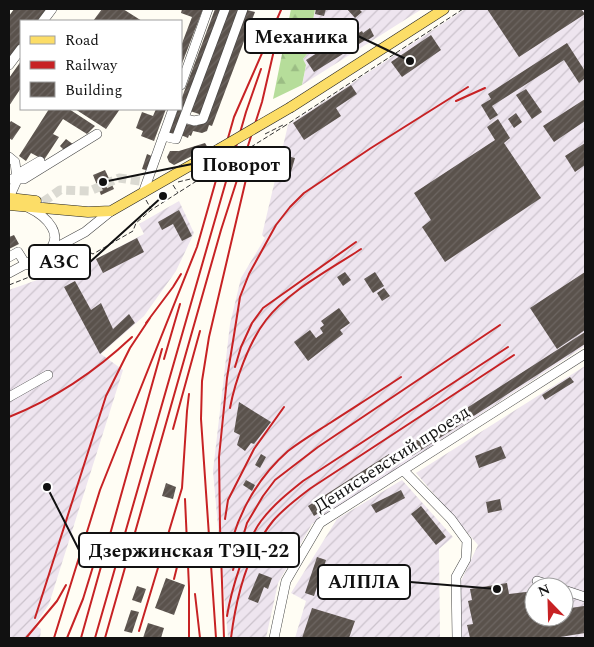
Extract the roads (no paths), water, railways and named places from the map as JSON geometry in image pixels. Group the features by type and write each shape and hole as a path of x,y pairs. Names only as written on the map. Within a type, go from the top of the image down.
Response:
{"main road":[{"path":"9,205 88,212 111,211 144,197 219,149 291,107 444,9"},
{"path":"9,198 111,211"}],"street":[{"path":"44,20 52,9"},
{"path":"182,82 208,9"},
{"path":"163,136 176,138 225,9"},
{"path":"184,118 194,121 204,119 243,9"},
{"path":"9,65 20,50"},
{"path":"144,197 173,110"},
{"path":"14,178 24,179 97,134"},
{"path":"9,158 15,162 14,178 9,198"},
{"path":"14,178 40,161"},
{"path":"25,207 38,212 46,218 51,223 54,232 54,242 50,249 38,259"},
{"path":"9,273 85,232 111,211"},
{"path":"9,257 18,252 26,265"},
{"name":"Денисьевский проезд","path":"274,638 286,582 320,524 585,354"},
{"path":"9,397 48,375"},
{"path":"403,470 451,519 467,541 466,559 456,577 457,638"}],"tunnel":[{"path":"43,202 60,190 90,191 119,178 147,182"}],"railway":[{"path":"54,638 100,490 197,247 234,117 281,10"},
{"path":"105,638 221,230 262,102 281,20"},
{"path":"95,638 246,112 261,69"},
{"path":"224,638 219,457 227,378 240,297 249,274 276,225 304,193 468,87"},
{"path":"456,101 485,88"},
{"path":"216,638 201,419 202,381 209,337 251,158"},
{"path":"235,367 241,347 252,323 263,308 356,242"},
{"path":"230,408 243,362 266,320 285,300 297,291 361,249"},
{"path":"146,323 181,274"},
{"path":"164,359 180,304"},
{"path":"35,618 106,396 130,348 150,318"},
{"path":"233,570 247,523 275,480 318,447 500,325"},
{"path":"173,429 200,331"},
{"path":"9,417 42,402 74,383 132,337"},
{"path":"227,616 232,593 250,541 261,521 276,504 303,481 508,347"},
{"path":"81,638 162,349"},
{"path":"231,638 244,576 256,547 273,521 291,503 311,488 514,355"},
{"path":"226,567 234,534 247,503 265,475 276,463 298,444 401,377"},
{"path":"139,631 182,488 189,394"},
{"path":"225,519 228,500 254,449 284,407"},
{"path":"185,499 189,638"},
{"path":"67,638 83,599 103,534"},
{"path":"174,579 182,538"},
{"path":"26,638 57,601 66,585"},
{"path":"195,594 200,638"}],"place":[{"name":"Механика","path":"410,61"},
{"name":"Поворот","path":"103,182"},
{"name":"АЗС","path":"163,196"},
{"name":"Дзержинская ТЭЦ-22","path":"47,487"},
{"name":"АЛПЛА","path":"497,589"}]}
